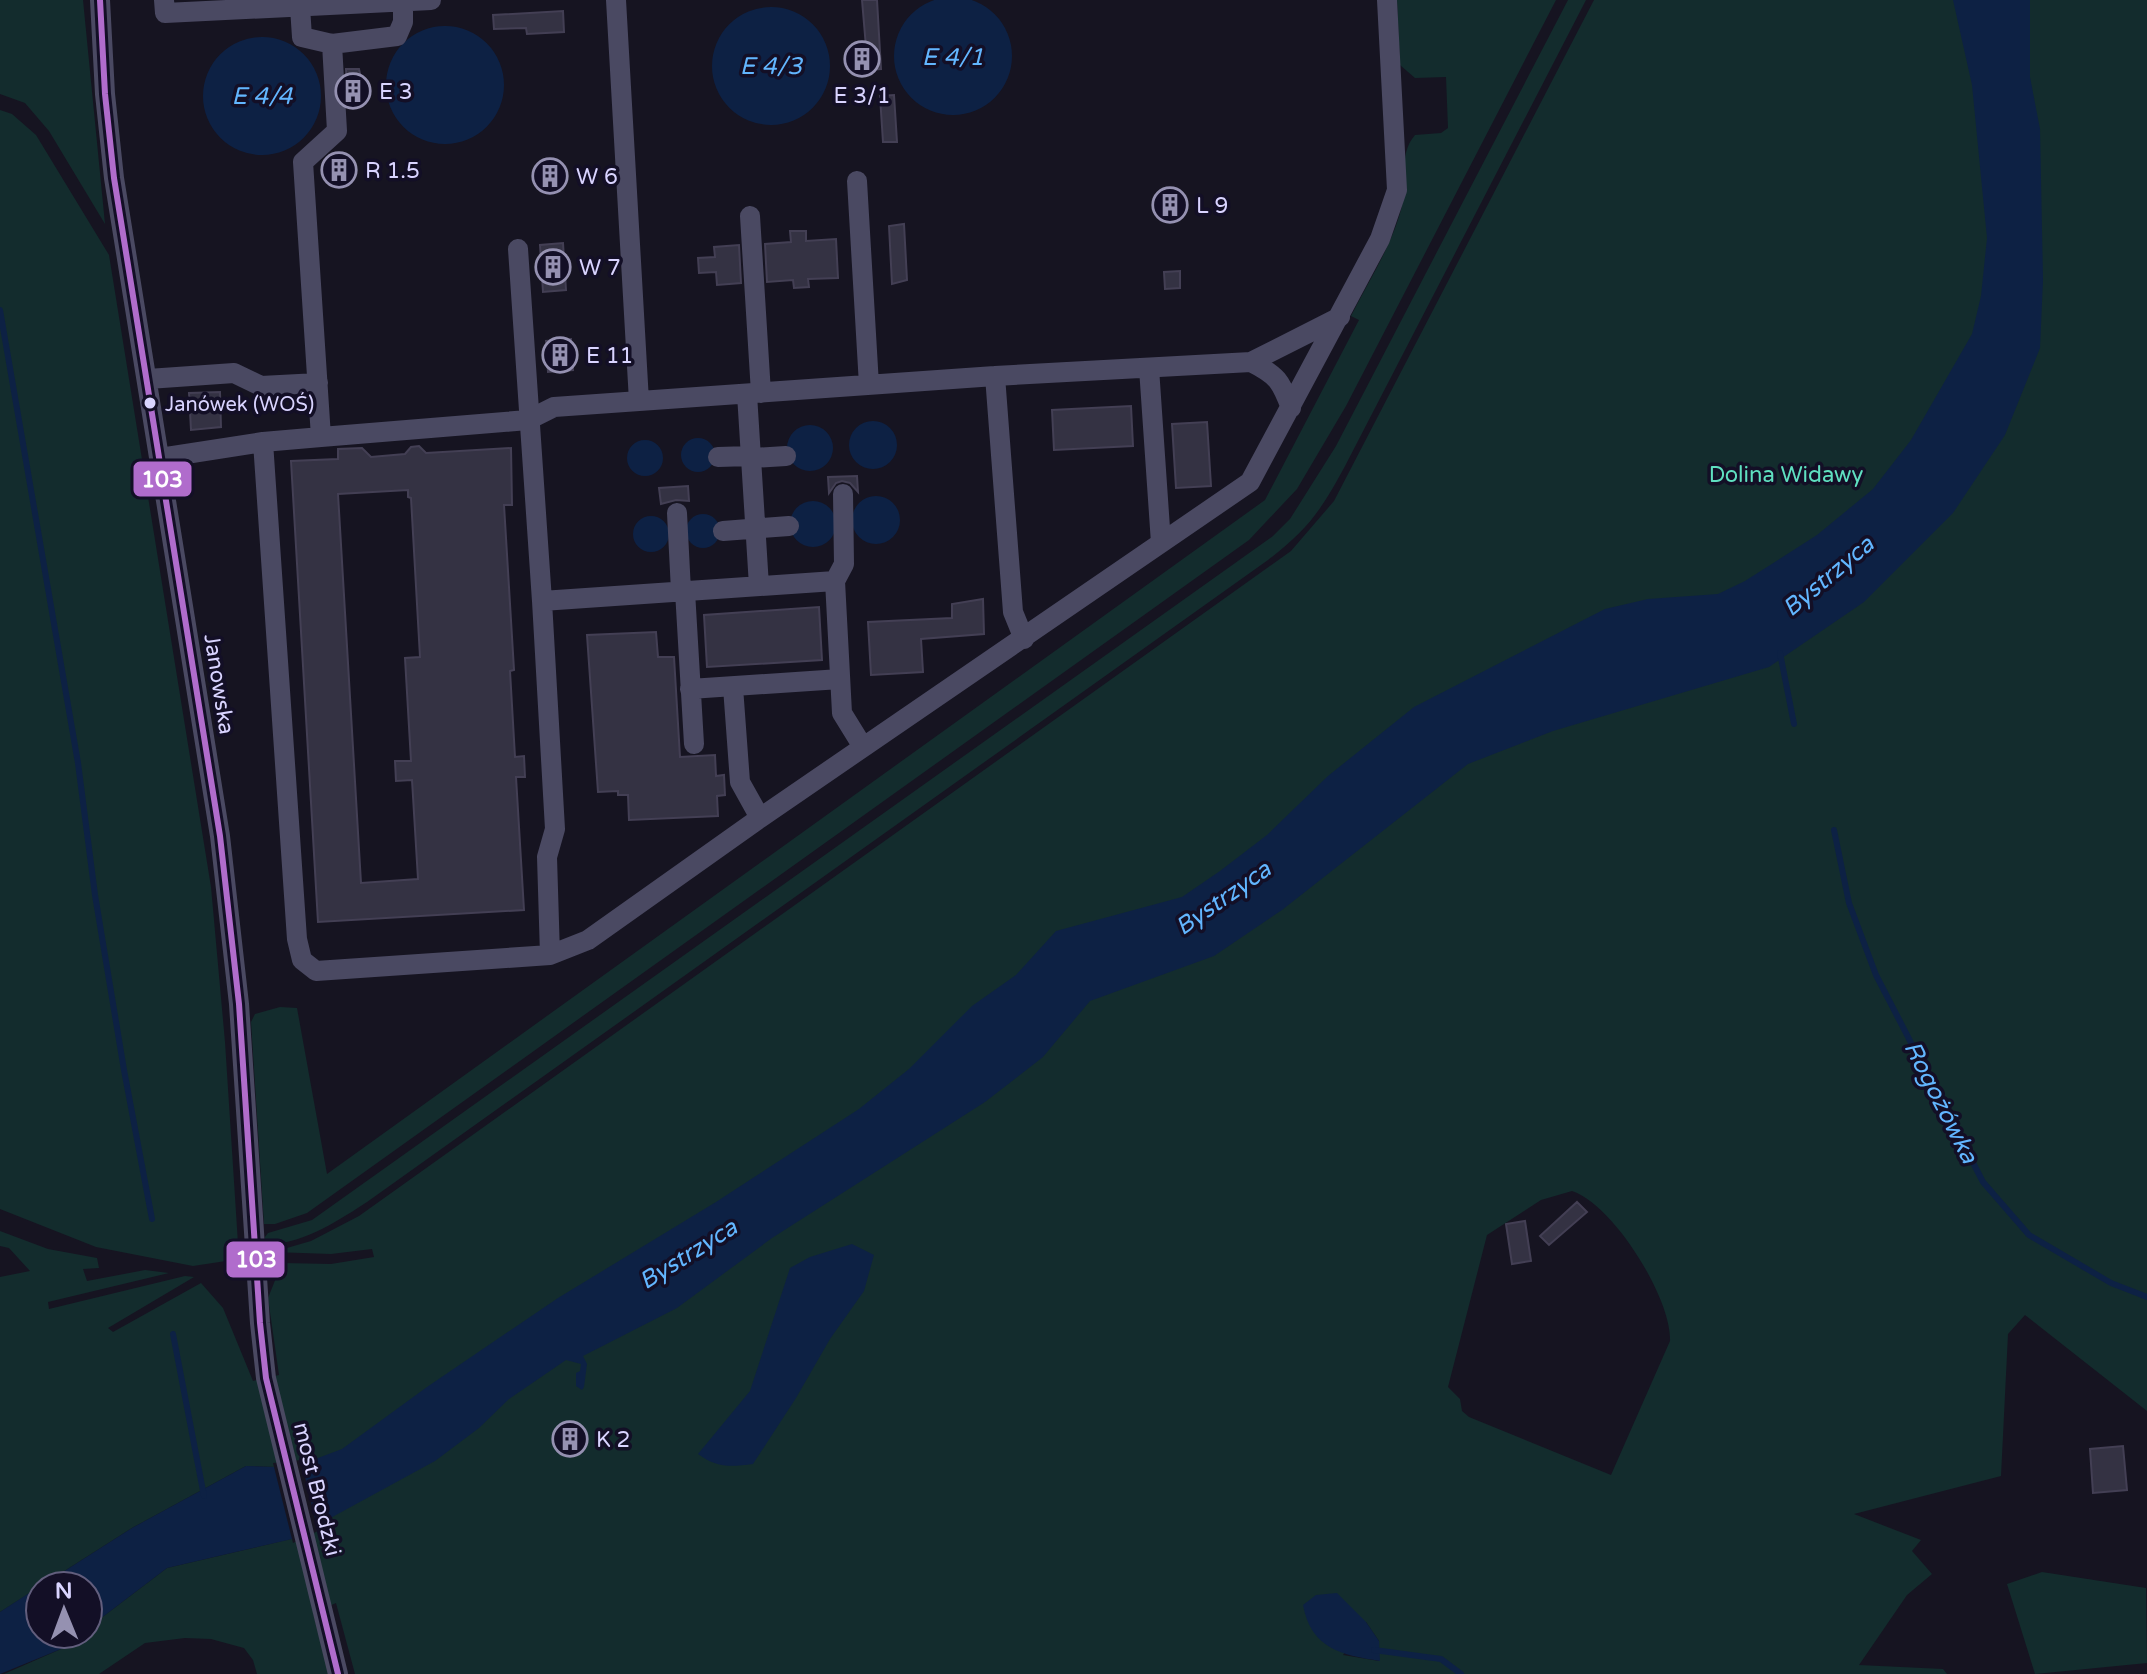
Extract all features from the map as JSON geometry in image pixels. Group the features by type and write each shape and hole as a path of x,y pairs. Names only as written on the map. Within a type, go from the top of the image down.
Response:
{"street":[{"name":"Janowska","path":"100,0 114,178 221,851 239,1004 266,1378"},
{"path":"164,0 165,13 431,0"},
{"path":"616,0 639,401"},
{"path":"263,442 297,939 302,960 316,971 550,955 588,940 760,818 1250,482 1380,239 1397,190 1387,0"},
{"path":"300,7 302,37 332,44 397,36 403,22 403,2"},
{"path":"321,437 303,162 337,131 332,44"},
{"path":"857,181 869,385"},
{"path":"750,216 754,393 751,457 759,586"},
{"path":"518,249 555,829 547,857 550,955"},
{"path":"160,458 263,442 528,420 554,407 995,376 1251,362 1340,317"},
{"path":"1251,362 1271,372 1283,385 1291,408"},
{"path":"1149,368 1161,543"},
{"path":"148,379 234,373 261,386 318,383"},
{"path":"995,376 1013,612 1024,639"},
{"path":"718,457 786,456"},
{"path":"843,494 844,564 835,581 842,713 863,747"},
{"path":"677,513 694,744"},
{"path":"723,531 789,526"},
{"path":"542,601 835,581"},
{"path":"690,689 840,679"},
{"path":"733,687 740,782 760,818"},
{"name":"most Brodzki","path":"266,1378 338,1674"}],"green space":[{"path":"0,0 83,0 105,224 49,131 25,103 0,94"},
{"path":"1397,0 1556,0 1346,406 1297,489 1249,540 307,1213 275,1224 264,1224 251,1022 255,1014 280,1007 297,1008 327,1174 1265,500 1359,320 1351,316 1388,245 1399,216 1404,192 1405,158 1410,143 1415,135 1441,133 1448,128 1446,77 1415,78 1400,65"},
{"path":"1568,0 1586,0 1344,468 1320,508 1293,539 1268,560 367,1202 304,1237 265,1243 268,1233 312,1220 1273,536 1290,519 1336,446"},
{"name":"Dolina Widawy","path":"1594,0 2147,0 2147,1411 2025,1315 2008,1334 2001,1476 1854,1514 1921,1540 1912,1551 1932,1574 1907,1595 1859,1665 1943,1669 1947,1674 355,1674 336,1603 313,1613 329,1674 257,1674 253,1660 244,1648 211,1639 185,1638 145,1643 99,1674 4,1674 59,1650 104,1650 104,1616 167,1568 291,1539 275,1467 246,1466 132,1528 66,1570 24,1570 24,1597 0,1612 0,1277 30,1271 9,1248 0,1246 0,1231 48,1249 97,1258 99,1268 83,1269 87,1281 145,1270 169,1273 48,1302 49,1309 185,1276 194,1277 108,1328 113,1332 201,1283 223,1308 253,1381 279,1375 268,1298 282,1263 331,1264 374,1257 372,1249 331,1254 273,1252 311,1241 359,1216 1291,551 1334,501","holes":["1572,1191 1588,1199 1622,1233 1651,1279 1668,1323 1670,1341 1611,1475 1469,1417 1462,1411 1460,1399 1448,1387 1487,1235 1541,1200","1366,1622 1379,1641 1379,1661 1343,1655"]},
{"path":"0,110 12,114 36,135 109,255 211,887 239,1259 193,1266 96,1247 0,1209"},
{"path":"2042,1572 2146,1588 2147,1663 2035,1674 2007,1584"}],"water":[{"name":"E 4/1","path":"953,-3 975,2 995,14 1007,34 1012,56 1007,78 995,98 975,110 953,115 931,110 911,98 899,78 894,56 899,34 911,14 931,2"},
{"name":"Bystrzyca","path":"1953,0 2030,0 2030,77 2040,129 2043,280 2040,348 2005,435 1953,513 1864,602 1769,667 1553,731 1468,764 1282,910 1214,956 1090,1001 1043,1057 985,1102 772,1238 677,1308 583,1356 587,1364 582,1390 576,1386 576,1373 580,1371 581,1364 566,1360 509,1399 479,1428 435,1461 292,1539 167,1568 104,1616 104,1570 66,1570 132,1528 246,1466 302,1464 342,1449 558,1298 716,1202 859,1109 909,1069 972,1006 1016,975 1056,931 1182,897 1220,871 1267,835 1328,776 1414,707 1605,609 1648,599 1718,594 1745,581 1817,535 1873,489 1911,440 1972,334 1981,296 1987,238 1972,85"},
{"name":"E 4/3","path":"771,7 794,11 813,24 826,43 830,66 826,89 813,108 794,121 771,125 748,121 729,108 716,89 712,66 716,43 729,24 748,11"},
{"path":"445,26 468,31 487,43 499,62 504,85 499,108 487,127 468,139 445,144 422,139 403,127 391,108 386,85 391,62 403,43 422,31"},
{"name":"E 4/4","path":"262,37 285,41 304,54 317,73 321,96 317,119 304,138 285,151 262,155 239,151 220,138 207,119 203,96 207,73 220,54 239,41"},
{"path":"873,421 890,428 897,445 890,462 873,469 856,462 849,445 856,428"},
{"path":"810,425 826,432 833,448 826,464 810,471 794,464 787,448 794,432"},
{"path":"698,438 710,443 715,455 710,467 698,472 686,467 681,455 686,443"},
{"path":"645,440 658,445 663,458 658,471 645,476 632,471 627,458 632,445"},
{"path":"876,496 893,503 900,520 893,537 876,544 859,537 852,520 859,503"},
{"path":"813,501 829,508 836,524 829,540 813,547 797,540 790,524 797,508"},
{"path":"703,514 715,519 720,531 715,543 703,548 691,543 686,531 691,519"},
{"path":"651,516 663,522 669,534 663,546 651,552 639,546 633,534 639,522"},
{"path":"852,1244 874,1255 864,1291 830,1339 753,1464 724,1465 698,1454 750,1391 790,1268 810,1257"},
{"path":"1337,1593 1366,1622 1379,1641 1380,1661 1341,1652 1330,1647 1313,1631 1303,1605 1316,1595"},
{"path":"24,1596 24,1650 59,1650 0,1674 0,1612"}],"pier":[{"path":"301,1460 318,1531 293,1543 273,1463"}],"building":[{"path":"862,0 877,0 881,69 852,71 850,48 866,47"},
{"path":"563,11 564,32 527,34 526,28 494,29 493,15"},
{"name":"E 3","path":"346,69 359,69 366,102 348,103"},
{"path":"894,95 897,142 883,142 880,96"},
{"name":"R 1.5","path":"331,155 346,155 346,185 332,185"},
{"name":"W 6","path":"562,167 563,183 538,185 537,169"},
{"name":"L 9","path":"1178,196 1179,214 1161,215 1160,198"},
{"path":"904,224 907,280 892,284 889,226"},
{"path":"790,231 806,231 806,241 836,239 838,278 808,279 809,287 794,288 793,280 767,282 765,244 791,242"},
{"name":"W 7","path":"563,243 566,290 543,292 540,245"},
{"path":"739,245 741,283 717,285 716,272 699,273 698,258 715,257 714,247"},
{"path":"1180,271 1180,288 1165,289 1164,272"},
{"name":"E 11","path":"571,339 573,370 548,372 546,341"},
{"path":"220,392 221,427 191,430 189,393"},
{"path":"1131,406 1133,446 1054,450 1052,410"},
{"path":"1207,422 1211,486 1176,488 1172,424"},
{"path":"419,446 426,453 511,448 512,505 504,505 514,670 510,671 515,757 524,756 525,777 516,777 524,910 318,922 291,461 338,459 338,449 362,448 371,457 405,454 411,447","holes":["408,490 408,497 411,498 420,657 405,658 411,761 395,761 396,781 412,780 418,879 361,883 338,494"]},
{"path":"857,476 858,492 850,483 842,481 836,483 829,493 828,477"},
{"path":"688,486 689,501 661,504 659,488"},
{"path":"983,599 984,634 921,639 923,672 871,675 868,622 952,618 952,604"},
{"path":"819,607 822,660 707,667 704,615"},
{"path":"656,632 658,657 674,657 680,757 715,755 716,776 724,775 725,795 717,796 718,816 629,820 628,795 618,795 618,791 598,792 587,635"},
{"path":"1577,1202 1587,1212 1549,1245 1540,1236"},
{"path":"1525,1221 1531,1261 1512,1264 1506,1224"},
{"path":"2123,1446 2127,1490 2093,1493 2090,1449"}],"waterway":[{"path":"0,310 78,763 95,895 124,1070 152,1219"},
{"name":"Rogożówka","path":"1780,653 1794,724"},
{"name":"Rogożówka","path":"1834,830 1849,903 1876,975 1983,1182 2029,1235 2111,1283 2147,1297"},
{"path":"173,1334 204,1496"},
{"path":"1374,1650 1441,1659 1461,1674"}],"transit line":[{"name":"103","path":"100,0 114,178 220,836 239,1004 266,1378 338,1674"}],"place":[{"name":"E 3/1","path":"862,59"},
{"name":"E 3","path":"353,91"},
{"name":"R 1.5","path":"339,170"},
{"name":"W 6","path":"550,176"},
{"name":"L 9","path":"1170,205"},
{"name":"W 7","path":"553,267"},
{"name":"E 11","path":"560,355"},
{"name":"Janówek (WOŚ)","path":"150,403"},
{"name":"K 2","path":"570,1439"}]}
